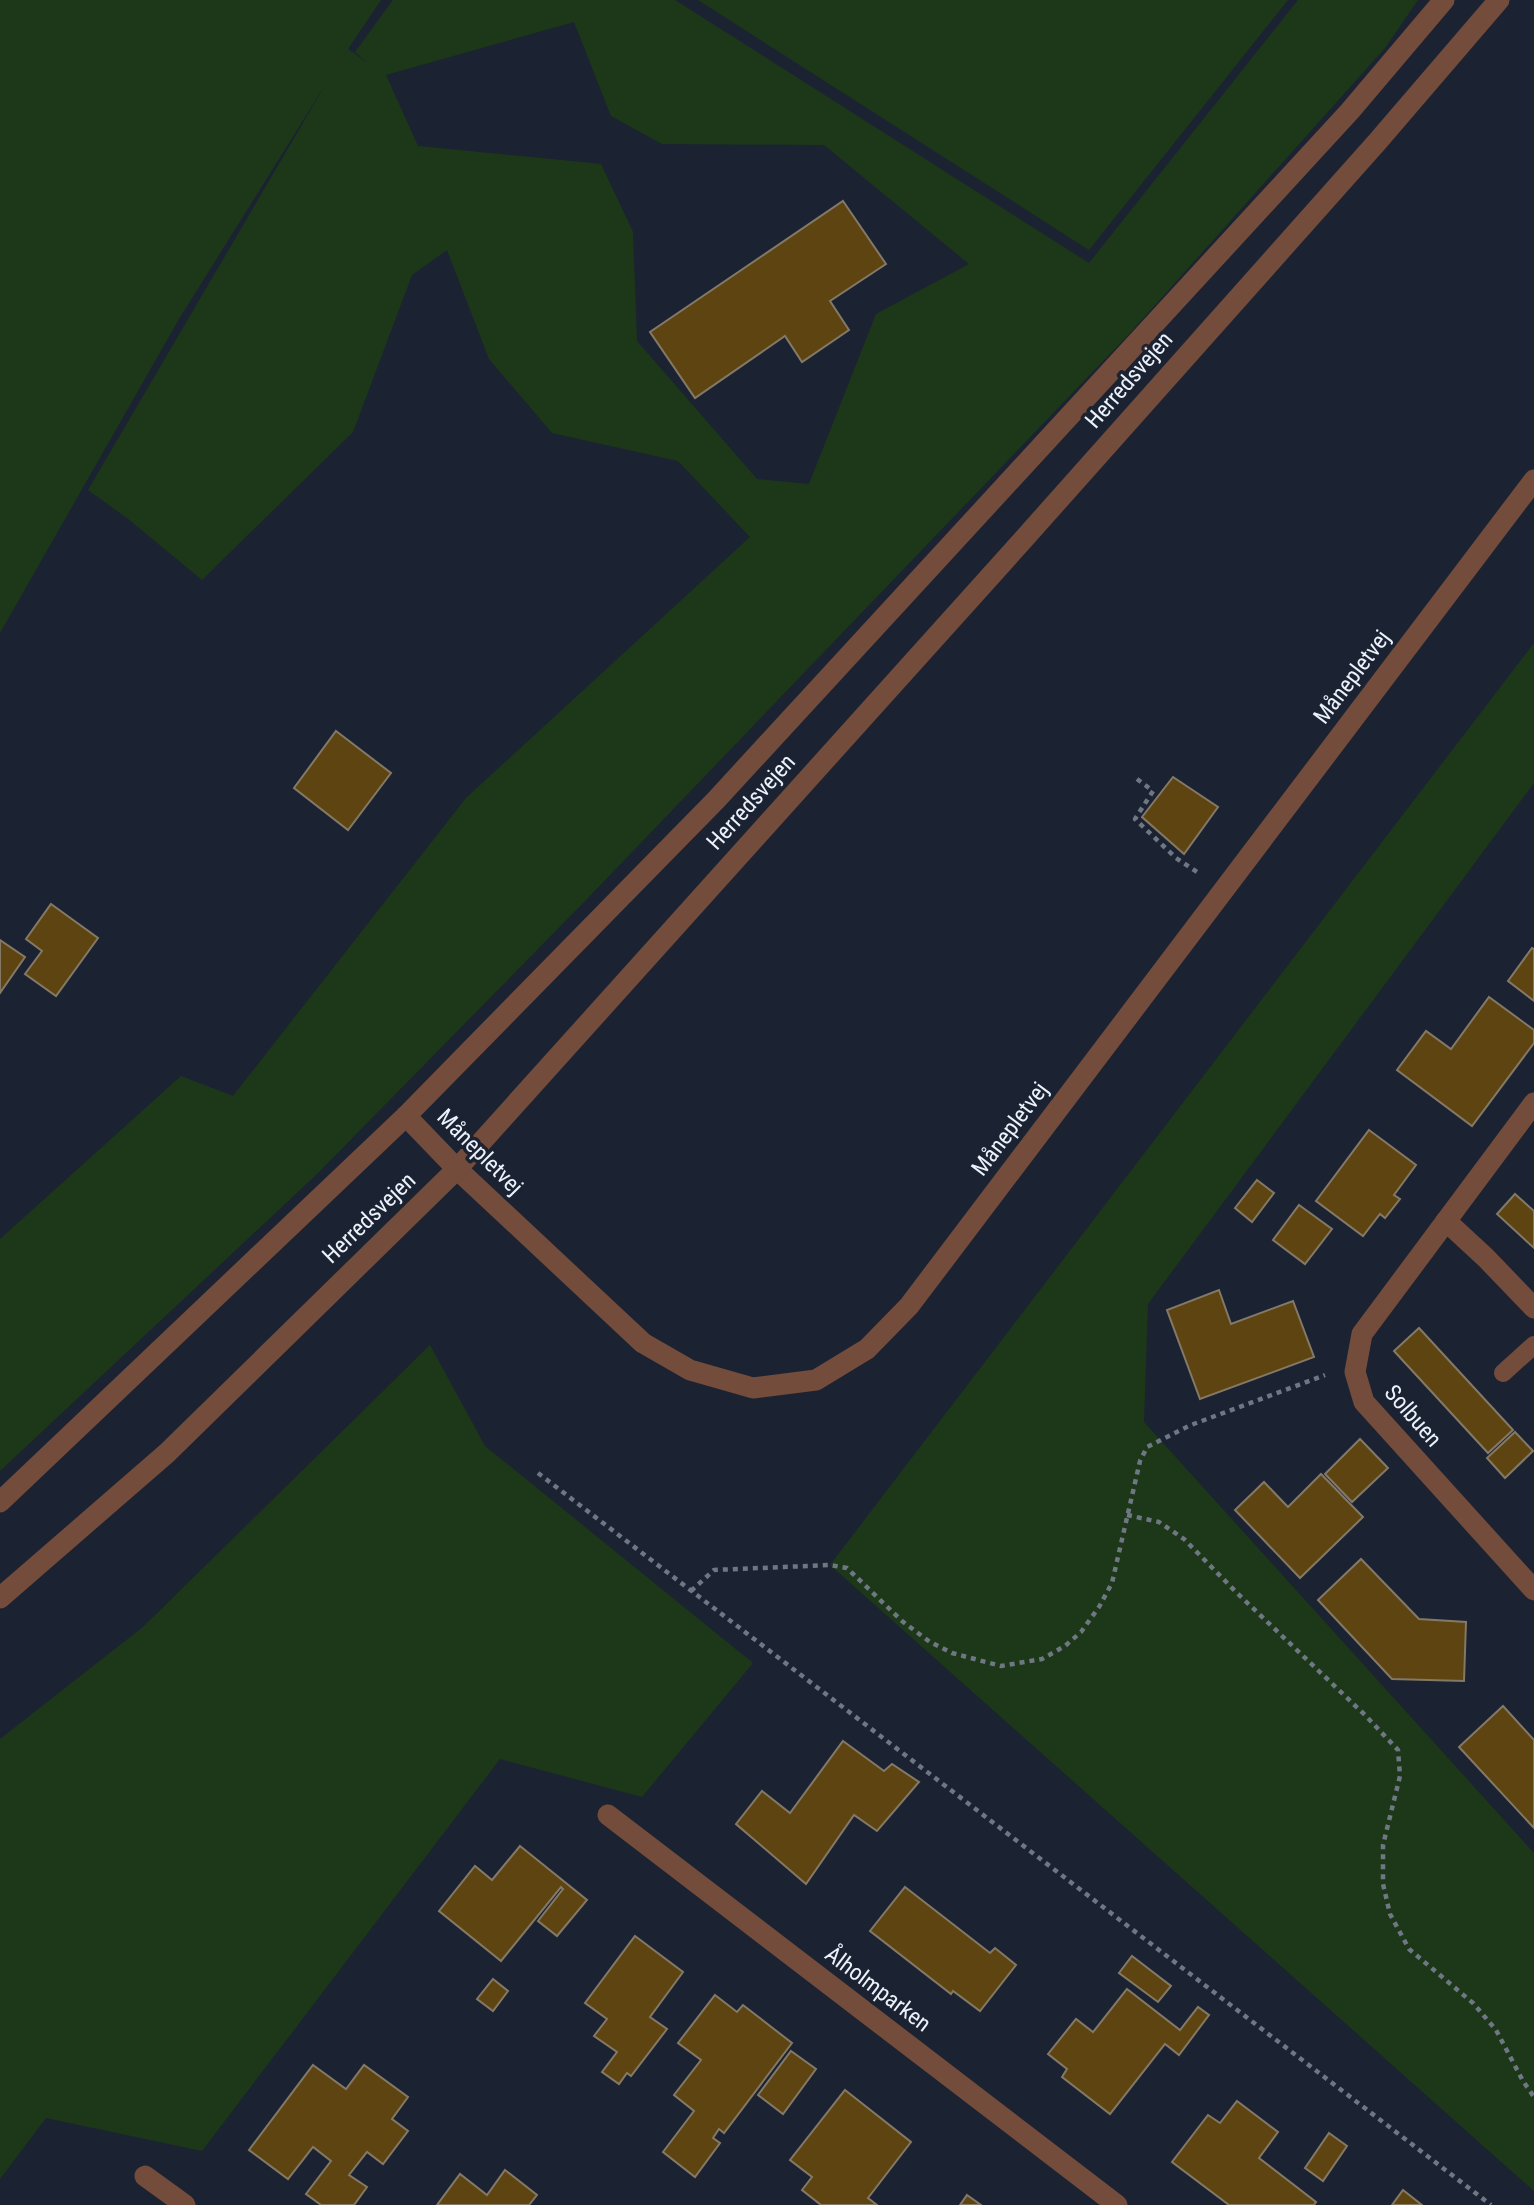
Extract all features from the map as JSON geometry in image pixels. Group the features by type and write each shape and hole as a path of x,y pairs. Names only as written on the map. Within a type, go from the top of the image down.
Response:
{"street":[{"name":"Herredsvejen","path":"0,1502 406,1116 716,800 1350,111 1444,0"},
{"name":"Herredsvejen","path":"0,1598 167,1454 457,1169 1022,541 1378,141 1499,0"},
{"name":"Månepletvej","path":"406,1116 457,1169 643,1343 690,1370 752,1388 816,1380 867,1349 909,1306 1534,480"},
{"name":"Solbuen","path":"1534,1103 1362,1334 1354,1372 1364,1402 1534,1590"},
{"path":"1446,1221 1534,1308"},
{"name":"Ålholmparken","path":"608,1815 1117,2205"},
{"path":"145,2176 185,2205"}],"lane":[{"path":"1503,1373 1534,1345"}],"path":[{"path":"1137,779 1153,791 1135,820 1191,868"},
{"path":"691,1591 714,1570 830,1564 847,1568 902,1621 930,1642 952,1653 1001,1666 1042,1659 1065,1646 1081,1632 1093,1616 1115,1574 1140,1461 1147,1447 1192,1425 1356,1363"},
{"path":"538,1473 1491,2205"},
{"path":"1127,1515 1159,1522 1184,1539 1365,1715 1398,1751 1400,1776 1383,1845 1383,1884 1390,1914 1409,1949 1473,2003 1496,2030 1534,2097"}],"green space":[{"path":"0,0 381,0 348,49 368,63 355,52 393,0 675,0 1089,263 1298,0 1418,0 1385,48 1131,332 587,899 318,1173 0,1471 0,1239 181,1076 233,1096 466,798 750,537 678,461 552,433 489,359 447,250 412,275 353,432 202,580 127,518 88,490 327,82 179,319 0,633","holes":["574,22 611,116 662,144 824,145 969,264 876,314 809,484 757,479 637,341 633,232 601,164 418,146 386,75"]},
{"path":"698,0 1288,0 1089,250"},
{"path":"1534,643 1534,783 1148,1304 1144,1422 1534,1853 1534,2191 830,1565"},
{"path":"430,1345 485,1446 753,1663 642,1797 500,1759 202,2151 46,2118 0,2179 0,1739 143,1627"}],"building":[{"path":"843,201 886,264 830,301 849,330 802,362 785,336 695,398 650,332"},
{"path":"336,731 391,773 348,830 294,788"},
{"path":"1173,777 1218,807 1184,854 1142,817"},
{"path":"51,904 98,938 56,996 25,974 42,951 26,939"},
{"path":"0,940 25,957 0,993"},
{"path":"1532,948 1534,949 1534,1001 1508,981"},
{"path":"1489,997 1534,1030 1534,1043 1472,1126 1397,1070 1426,1031 1451,1049"},
{"path":"1369,1130 1416,1165 1394,1195 1400,1199 1385,1218 1380,1214 1363,1236 1316,1201"},
{"path":"1257,1180 1274,1193 1252,1222 1235,1208"},
{"path":"1515,1194 1534,1211 1534,1248 1497,1214"},
{"path":"1299,1205 1332,1229 1305,1264 1273,1240"},
{"path":"1219,1290 1231,1324 1293,1301 1314,1357 1200,1399 1167,1310"},
{"path":"1419,1328 1513,1430 1488,1453 1394,1351"},
{"path":"1515,1432 1533,1451 1505,1478 1487,1458"},
{"path":"1360,1439 1388,1468 1352,1502 1325,1474"},
{"path":"1321,1474 1363,1517 1300,1578 1235,1510 1264,1482 1288,1507"},
{"path":"1361,1559 1419,1619 1466,1622 1464,1681 1392,1679 1318,1600"},
{"path":"1503,1706 1534,1740 1534,1828 1459,1747"},
{"path":"843,1741 884,1771 892,1764 919,1782 877,1831 854,1815 806,1884 736,1824 762,1791 790,1813"},
{"path":"520,1846 587,1900 557,1936 538,1921 563,1889 561,1887 501,1961 439,1911 475,1866 492,1880"},
{"path":"905,1887 990,1953 995,1948 1016,1965 980,2011 953,1991 951,1994 870,1931"},
{"path":"635,1936 683,1972 650,2017 667,2029 631,2076 627,2073 619,2084 602,2072 617,2052 594,2036 607,2019 585,2003"},
{"path":"1132,1956 1171,1986 1158,2002 1119,1973"},
{"path":"493,1979 508,1991 493,2011 477,1999"},
{"path":"1127,1989 1180,2030 1198,2007 1209,2015 1179,2055 1165,2044 1110,2114 1062,2077 1067,2069 1048,2054 1076,2019 1093,2032"},
{"path":"715,1995 737,2012 743,2005 792,2043 724,2133 719,2129 713,2138 720,2143 695,2177 663,2152 694,2111 674,2095 701,2060 678,2043"},
{"path":"791,2051 816,2069 783,2114 758,2095"},
{"path":"313,2065 346,2089 364,2065 408,2097 392,2119 408,2131 383,2164 367,2152 349,2175 367,2187 354,2205 321,2205 306,2194 331,2161 313,2147 288,2179 249,2150"},
{"path":"845,2090 911,2142 868,2198 877,2205 821,2205 802,2190 812,2177 790,2160"},
{"path":"1237,2101 1278,2132 1259,2158 1316,2202 1314,2205 1229,2205 1172,2162 1208,2115 1220,2123"},
{"path":"1329,2133 1347,2146 1323,2181 1305,2168"},
{"path":"505,2170 537,2195 529,2205 437,2205 460,2174 487,2195"},
{"path":"1403,2190 1422,2205 1392,2205"},
{"path":"967,2195 981,2205 960,2205"}]}
